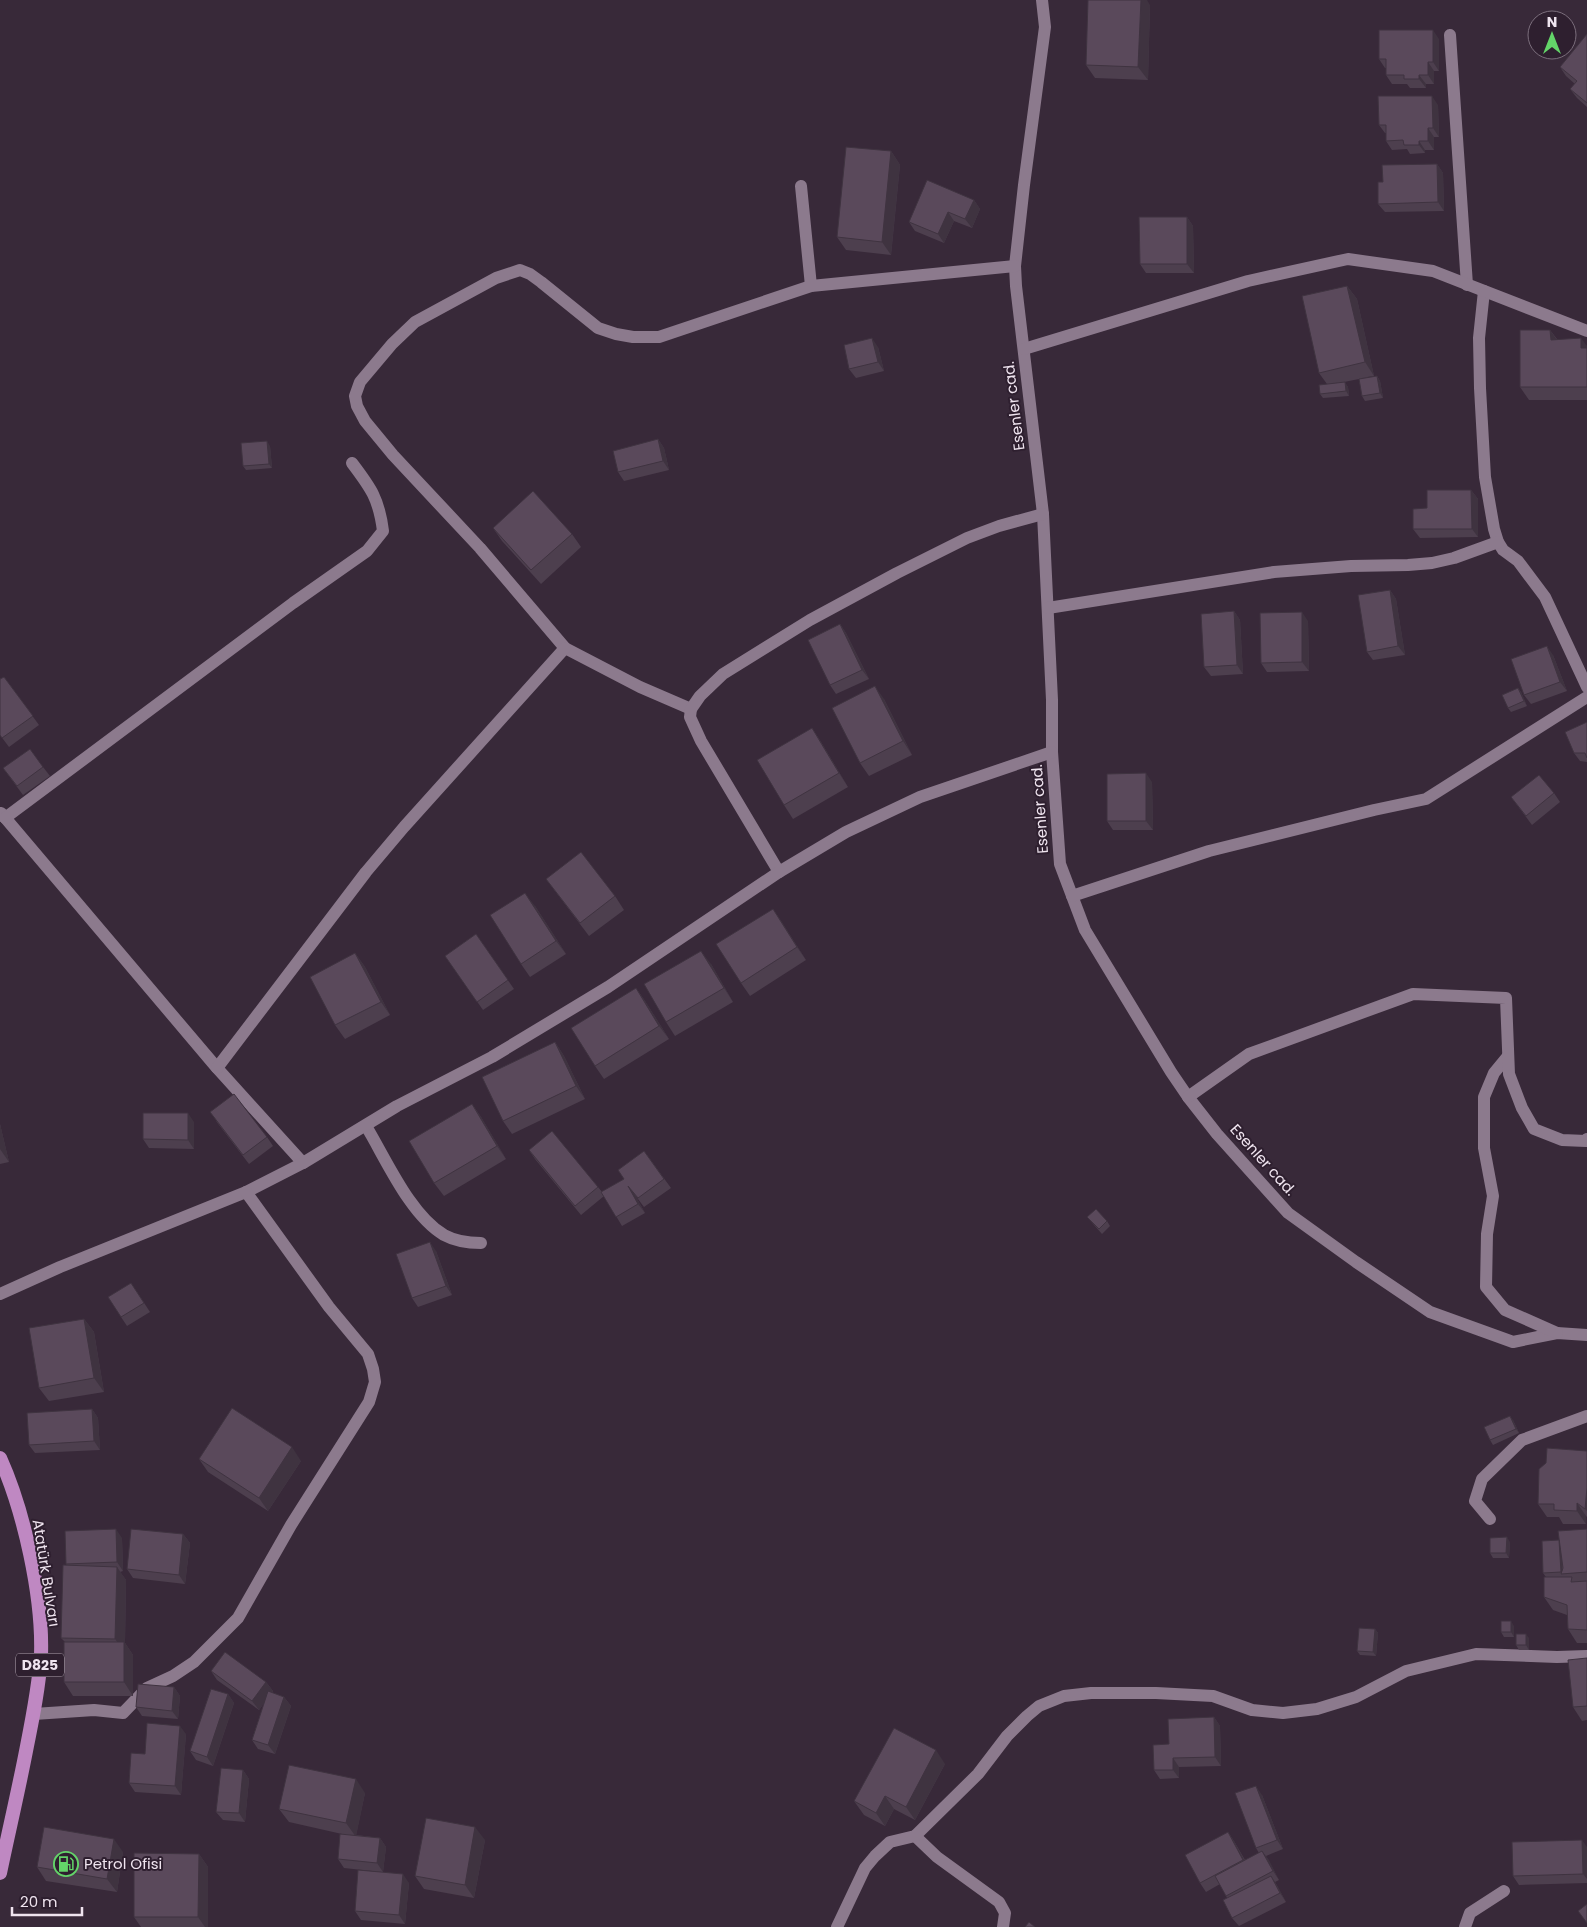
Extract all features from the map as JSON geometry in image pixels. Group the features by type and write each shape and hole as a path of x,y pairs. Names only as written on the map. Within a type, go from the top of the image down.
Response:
{"highway":[{"name":"Atatürk Bulvarı","path":"0,1458 20,1512 36,1594 41,1654 34,1714 0,1873"}],"street":[{"name":"Esenler cad.","path":"1042,0 1045,27 1015,266 1043,514 1052,700 1052,752 1060,864 1085,930 1170,1072 1217,1134 1288,1213 1430,1312 1513,1342 1557,1333 1587,1335"},
{"path":"1450,35 1467,285"},
{"path":"801,186 811,286"},
{"path":"1024,349 1248,281 1348,259 1432,271 1587,330"},
{"path":"691,709 640,688 565,648 480,548 393,455 365,421 357,406 355,396 360,382 392,344 415,322 496,278 520,270 541,282 598,328 634,337 659,337 811,286 1015,266"},
{"path":"1484,291 1479,338 1480,388 1485,477 1498,542 1503,550 1518,561 1545,597 1587,687"},
{"path":"303,1163 217,1068 3,815 367,551 383,530 380,510 371,488 352,464"},
{"path":"779,872 701,741 690,717 691,709 700,696 723,674 810,620 967,538 999,526 1043,514"},
{"path":"1048,608 1274,572 1351,566 1432,563 1462,556 1498,542"},
{"path":"217,1068 366,872 565,648"},
{"path":"1072,896 1209,851 1426,799 1587,697"},
{"path":"0,1294 60,1267 246,1192 303,1163 397,1106 492,1057 608,987 779,872 846,832 920,797 1052,752"},
{"path":"1188,1097 1249,1054 1413,994 1506,998 1509,1074 1522,1108 1534,1129 1562,1140 1586,1141 1587,1139"},
{"path":"1508,1056 1494,1073 1484,1097 1484,1148 1492,1196 1487,1234 1486,1287 1505,1310 1557,1333"},
{"path":"366,1126 418,1214 443,1234 465,1243 481,1243"},
{"path":"34,1714 94,1710 123,1713 147,1688 173,1676 194,1662 238,1618 291,1525 369,1402 375,1382 368,1354 329,1307 246,1192"},
{"path":"1490,1519 1475,1501 1482,1478 1522,1440 1587,1416"},
{"path":"837,1927 865,1868 875,1856 890,1842 916,1836 978,1774 1007,1736 1027,1716 1039,1706 1064,1696 1091,1693 1156,1693 1213,1696 1252,1710 1283,1713 1318,1709 1356,1697 1406,1670 1476,1654 1557,1657 1587,1656"},
{"path":"916,1836 937,1858 999,1902 1005,1913 1003,1927"},
{"path":"1465,1927 1470,1913 1504,1891"}],"building":[{"path":"1088,0 1141,0 1138,67 1086,65"},
{"path":"1379,30 1433,30 1433,62 1428,62 1428,75 1419,75 1419,79 1404,79 1404,75 1386,75 1386,59 1379,59"},
{"path":"1587,34 1587,103 1570,89 1577,81 1560,67 1566,60 1577,60 1577,46"},
{"path":"1378,96 1432,96 1433,128 1428,128 1428,141 1419,141 1419,145 1404,145 1403,140 1386,141 1386,125 1379,125"},
{"path":"846,147 891,151 882,242 837,237"},
{"path":"1437,164 1438,202 1378,204 1378,182 1383,182 1382,165"},
{"path":"927,180 974,200 965,219 948,212 938,234 909,222"},
{"path":"1139,217 1187,217 1187,264 1140,264"},
{"path":"1347,286 1365,362 1319,373 1302,296"},
{"path":"1520,330 1550,330 1551,340 1581,338 1581,348 1587,348 1587,387 1520,387"},
{"path":"872,338 878,362 849,369 844,345"},
{"path":"1377,376 1380,393 1362,396 1359,379"},
{"path":"1345,382 1346,391 1320,394 1319,385"},
{"path":"658,439 663,461 618,472 613,451"},
{"path":"267,441 269,464 243,466 241,443"},
{"path":"1427,490 1471,490 1472,529 1413,529 1413,509 1427,508"},
{"path":"533,491 572,534 531,570 493,528"},
{"path":"1390,590 1398,646 1367,652 1358,595"},
{"path":"1234,611 1237,665 1204,667 1201,614"},
{"path":"1302,612 1302,662 1261,663 1260,613"},
{"path":"840,624 862,670 830,685 808,640"},
{"path":"1547,646 1560,682 1524,695 1511,659"},
{"path":"4,677 33,716 2,738 0,735 0,679"},
{"path":"875,686 903,741 860,763 832,708"},
{"path":"1518,688 1524,701 1508,708 1502,695"},
{"path":"1587,722 1587,758 1585,753 1574,753 1565,732"},
{"path":"812,728 839,773 784,805 757,760"},
{"path":"30,749 43,767 17,786 3,768"},
{"path":"1146,773 1146,821 1107,821 1107,774"},
{"path":"1539,775 1554,793 1526,816 1511,797"},
{"path":"581,852 615,896 580,923 546,879"},
{"path":"525,893 556,941 521,964 490,915"},
{"path":"773,909 797,947 741,983 716,944"},
{"path":"476,934 508,980 477,1002 445,956"},
{"path":"701,951 724,988 666,1022 644,984"},
{"path":"355,953 381,1002 335,1025 310,977"},
{"path":"636,988 659,1026 595,1066 571,1028"},
{"path":"555,1042 576,1086 503,1121 482,1077"},
{"path":"234,1094 267,1137 243,1155 210,1112"},
{"path":"472,1104 497,1146 434,1183 409,1141"},
{"path":"143,1113 188,1113 188,1140 143,1139"},
{"path":"552,1131 598,1187 575,1206 529,1150"},
{"path":"644,1151 664,1179 638,1198 628,1186 638,1204 616,1217 601,1192 624,1179 618,1170"},
{"path":"1096,1209 1107,1221 1099,1229 1087,1217"},
{"path":"430,1242 446,1286 412,1298 396,1254"},
{"path":"131,1283 144,1303 121,1317 108,1297"},
{"path":"84,1319 94,1378 39,1388 29,1328"},
{"path":"232,1408 292,1447 259,1498 199,1459"},
{"path":"92,1409 94,1441 29,1445 27,1413"},
{"path":"1510,1416 1516,1429 1490,1440 1484,1427"},
{"path":"1547,1448 1587,1451 1585,1509 1577,1503 1577,1511 1554,1510 1554,1504 1538,1504 1539,1469 1546,1463"},
{"path":"116,1529 117,1562 66,1564 65,1531"},
{"path":"131,1529 183,1534 179,1575 127,1569"},
{"path":"1587,1529 1587,1572 1561,1574 1563,1568 1558,1531"},
{"path":"1507,1537 1506,1553 1490,1553 1490,1538"},
{"path":"1559,1540 1561,1572 1543,1573 1542,1541"},
{"path":"63,1565 117,1567 115,1639 61,1638"},
{"path":"1544,1577 1572,1577 1571,1582 1587,1581 1587,1630 1568,1629 1567,1605 1544,1597"},
{"path":"1501,1621 1511,1621 1511,1632 1501,1632"},
{"path":"1359,1628 1375,1629 1373,1652 1357,1651"},
{"path":"1516,1634 1526,1634 1526,1645 1516,1645"},
{"path":"64,1642 124,1642 124,1682 64,1682"},
{"path":"225,1652 266,1682 252,1701 211,1671"},
{"path":"1587,1658 1587,1706 1573,1707 1568,1660"},
{"path":"138,1684 174,1687 172,1711 136,1707"},
{"path":"211,1689 228,1694 207,1757 190,1751"},
{"path":"268,1691 284,1697 268,1745 252,1740"},
{"path":"1214,1717 1215,1757 1173,1758 1173,1770 1154,1770 1153,1745 1169,1744 1168,1719"},
{"path":"147,1723 180,1726 175,1786 129,1783 131,1753 145,1754"},
{"path":"894,1728 936,1750 906,1807 885,1796 876,1813 854,1801"},
{"path":"289,1765 356,1779 346,1823 279,1809"},
{"path":"221,1768 243,1770 239,1813 216,1812"},
{"path":"1256,1786 1277,1840 1256,1848 1235,1793"},
{"path":"426,1818 475,1827 465,1885 415,1876"},
{"path":"44,1827 114,1839 107,1879 37,1867"},
{"path":"1228,1832 1243,1860 1200,1883 1185,1855"},
{"path":"340,1834 380,1838 377,1863 338,1859"},
{"path":"1582,1840 1583,1874 1513,1876 1512,1842"},
{"path":"1262,1851 1273,1871 1226,1896 1215,1876"},
{"path":"134,1853 199,1854 198,1917 134,1917"},
{"path":"358,1870 403,1874 399,1915 355,1911"},
{"path":"1271,1876 1280,1893 1232,1918 1223,1900"},
{"path":"1587,1904 1587,1923 1578,1911"},
{"path":"1029,1922 1035,1927 1025,1927"}],"place":[{"name":"Petrol Ofisi","path":"66,1864"}]}
